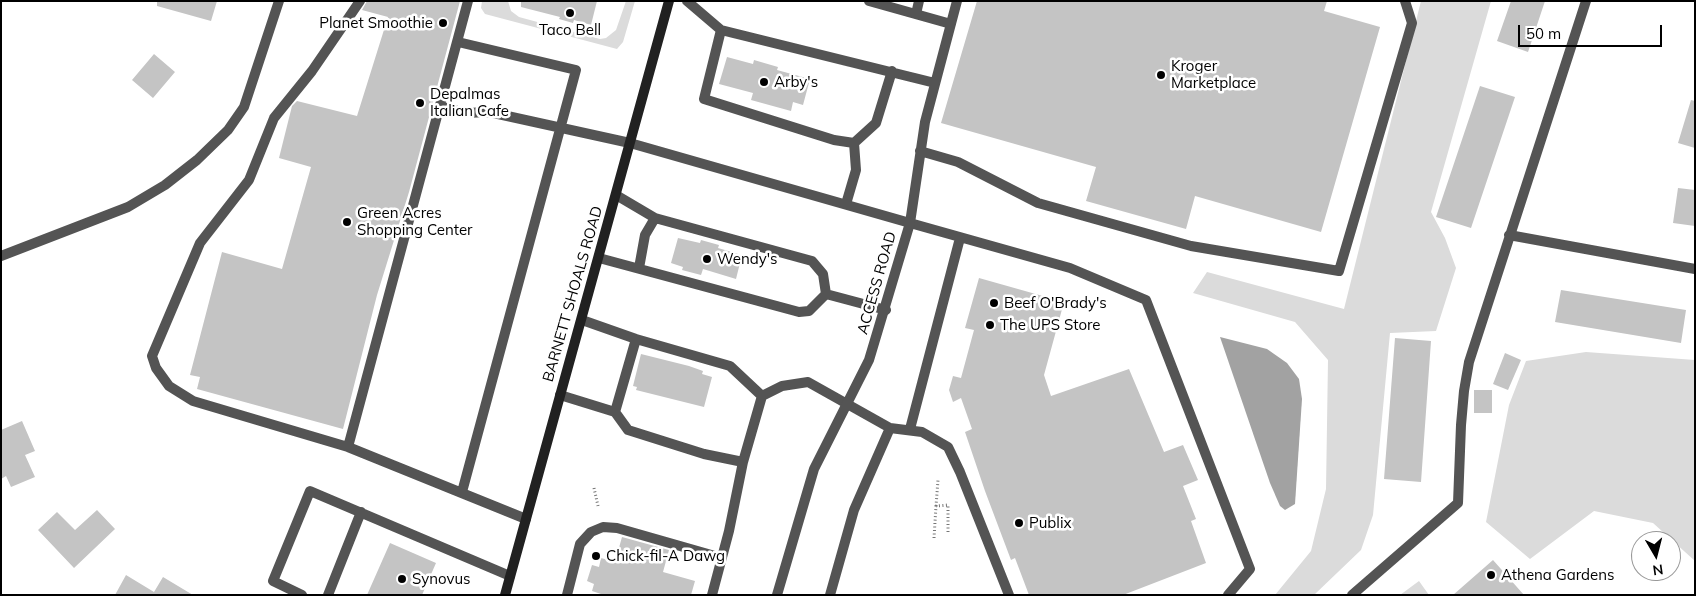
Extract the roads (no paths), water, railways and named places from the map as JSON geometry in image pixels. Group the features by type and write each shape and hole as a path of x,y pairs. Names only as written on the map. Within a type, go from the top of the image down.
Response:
{"main road":[{"name":"BARNETT SHOALS ROAD","path":"504,595 582,320 669,1"}],"street":[{"path":"1,256 128,207 165,185 197,160 228,130 244,107 279,1"},
{"path":"360,1 312,71 274,118 249,180 200,243 152,356 156,368 169,386 193,401 348,448 526,519"},
{"path":"348,448 468,1"},
{"path":"687,1 721,30 936,83"},
{"path":"869,1 951,24"},
{"path":"916,14 919,1"},
{"path":"957,1 920,151 910,223 1070,268 1146,300 1250,569 1228,595"},
{"path":"920,151 958,162 1038,203 1191,246 1339,271 1412,23 1406,1"},
{"path":"1352,595 1458,503 1461,425 1469,362 1586,1"},
{"path":"721,30 704,99 834,140 854,143"},
{"path":"458,42 576,70 523,259 462,492"},
{"path":"854,143 876,123 892,71"},
{"name":"ACCESS ROAD","path":"440,106 465,112 489,112 630,143 910,223 886,310 869,360 814,469 777,595"},
{"path":"846,204 856,170 854,143"},
{"path":"616,195 654,218 812,261 822,274 826,294"},
{"path":"639,268 645,235 654,218"},
{"path":"1509,236 1695,269"},
{"path":"910,429 960,238"},
{"path":"599,258 799,312 809,311 826,294"},
{"path":"826,294 886,310"},
{"path":"582,320 636,340 730,366 762,396"},
{"path":"615,412 636,340"},
{"path":"712,595 743,462 762,396 782,386 808,382 847,406 890,428 910,429 934,437 948,447 960,472 1009,595"},
{"path":"560,395 615,412 628,430 704,454 743,462"},
{"path":"830,595 854,510 890,428"},
{"path":"302,595 273,581 310,491 510,576"},
{"path":"328,595 362,512"},
{"path":"567,595 580,544 591,532 603,527 617,528 722,558"}],"place":[{"name":"Taco Bell","path":"570,13"},
{"name":"Planet Smoothie","path":"443,23"},
{"name":"Kroger Marketplace","path":"1161,75"},
{"name":"Arby's","path":"764,82"},
{"name":"Depalmas Italian Cafe","path":"420,103"},
{"name":"Green Acres Shopping Center","path":"347,222"},
{"name":"Wendy's","path":"707,259"},
{"name":"Beef O'Brady's","path":"994,303"},
{"name":"The UPS Store","path":"990,325"},
{"name":"Publix","path":"1019,523"},
{"name":"Chick-fil-A Dawg","path":"596,556"},
{"name":"Athena Gardens","path":"1491,575"},
{"name":"Synovus","path":"402,579"}]}
